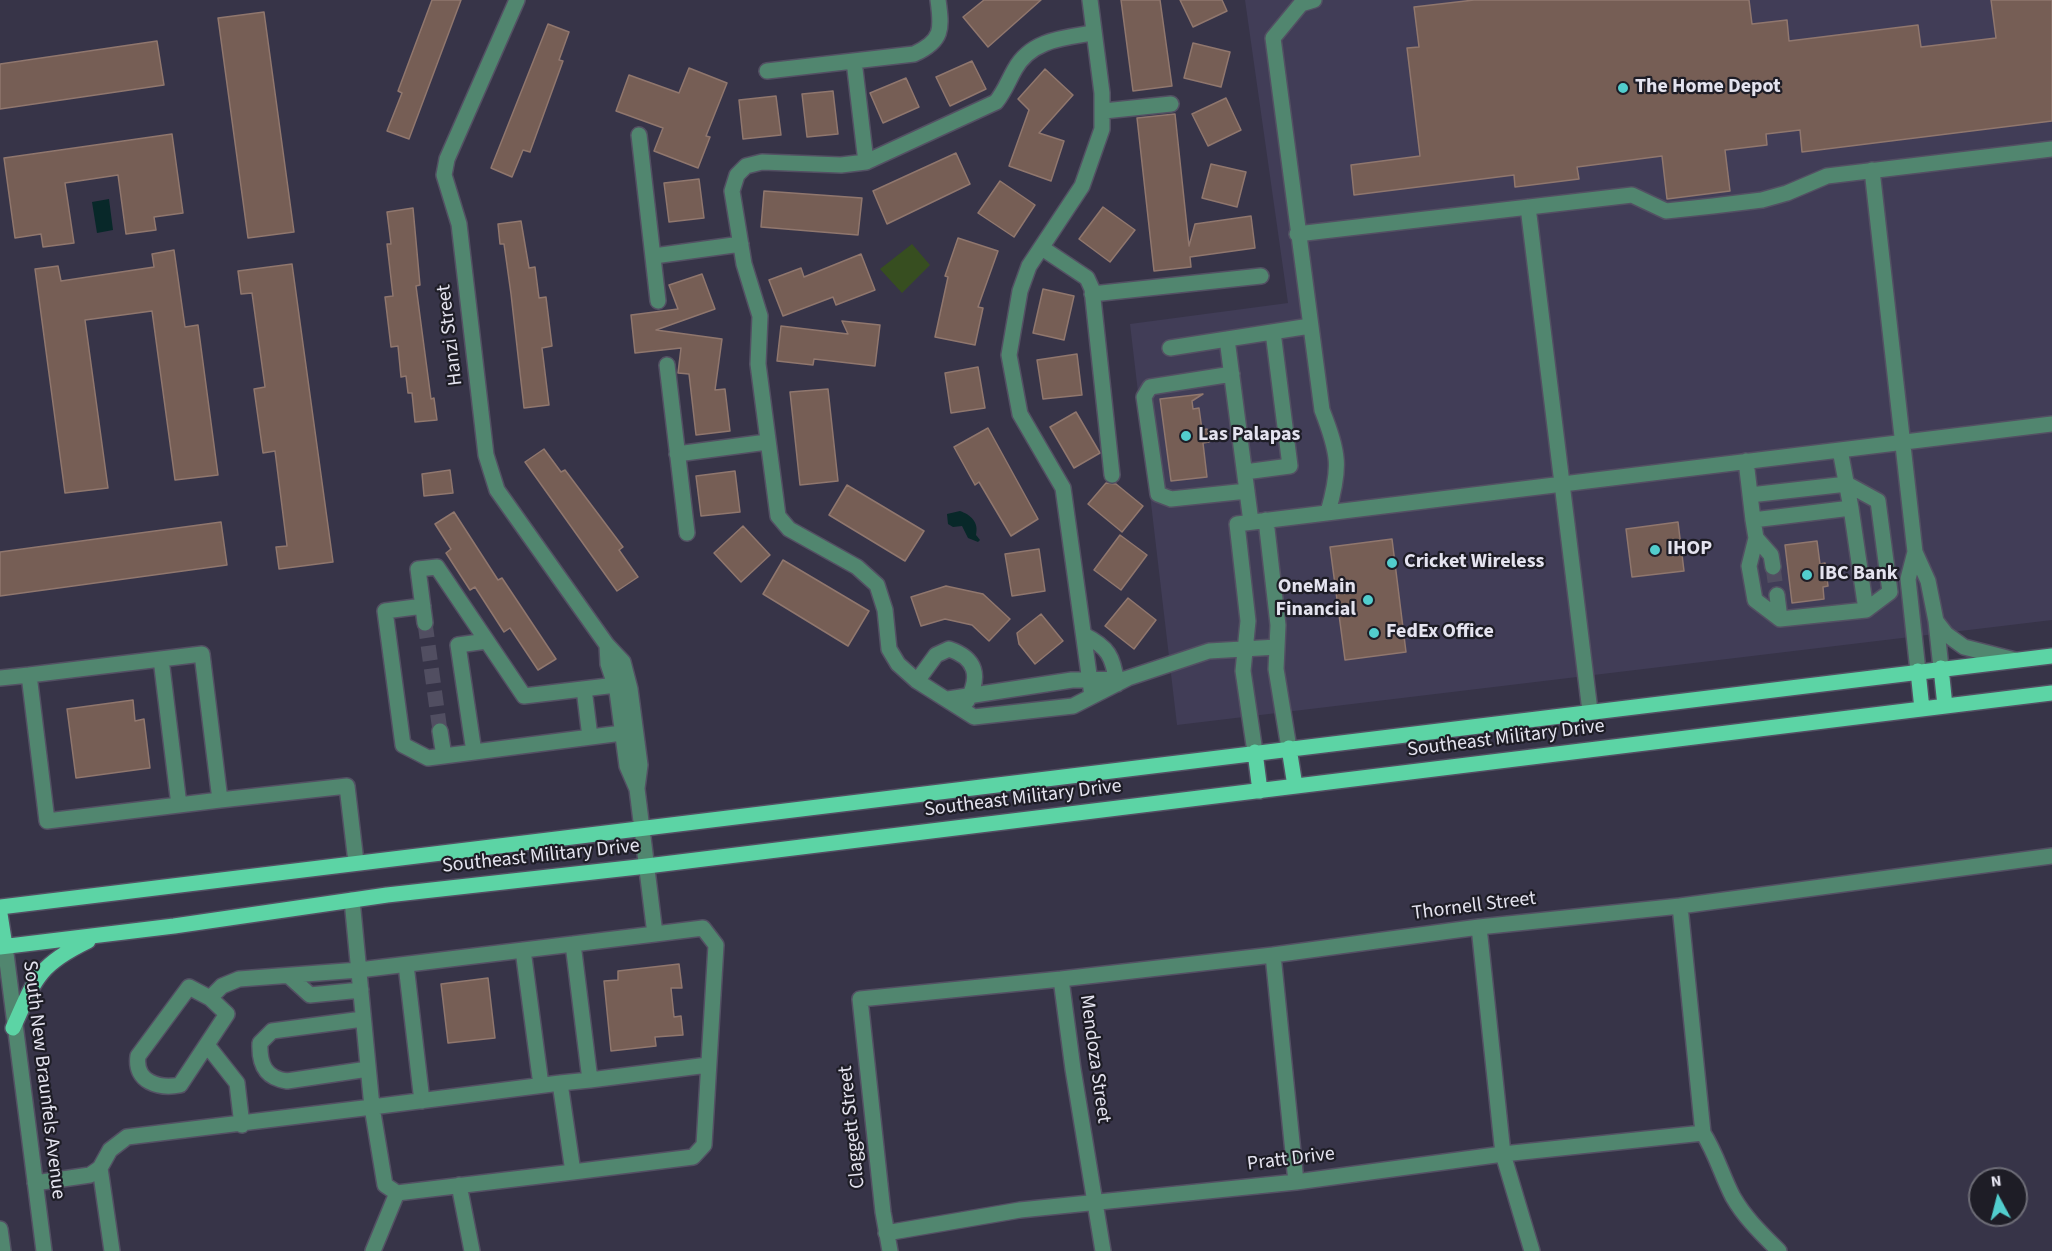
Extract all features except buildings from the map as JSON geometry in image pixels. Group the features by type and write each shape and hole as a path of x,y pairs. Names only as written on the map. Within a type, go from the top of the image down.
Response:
{"main road":[{"name":"Southeast Military Drive","path":"0,907 642,826 2052,656"},
{"path":"1941,668 1945,706"},
{"path":"1918,671 1922,709"},
{"name":"Southeast Military Drive","path":"2,946 100,935 352,900 647,866 2052,693"},
{"path":"1289,748 1294,786"},
{"path":"1255,752 1260,790"},
{"name":"South New Braunfels Avenue","path":"0,914 2,946"},
{"path":"13,1028 26,998 49,962 100,935"}],"street":[{"name":"Hanzi Street","path":"517,0 447,159 444,175 459,224 490,472 497,490 606,645 622,662 630,689 640,765 637,789 655,933"},
{"path":"767,71 914,54 928,48 938,39 941,19 938,0"},
{"path":"1090,0 1104,111 1101,129 1082,186 1029,266 1020,291 1009,355 1020,414 1063,488 1092,696"},
{"path":"1314,0 1301,4 1273,38 1323,410 1338,459 1337,480 1328,512"},
{"path":"1093,33 1043,42 1023,57 1006,89 996,102 866,162 841,165 762,162 746,166 737,175 732,191 741,244 760,316 758,364 778,516 789,529 857,567 877,585 885,610 889,649 898,664 917,681 974,717 1072,706 1120,680 1209,651 1277,647"},
{"path":"854,61 866,162"},
{"path":"1104,111 1171,104"},
{"path":"639,135 658,301"},
{"path":"1298,234 1632,195 1666,211 1762,200 1787,193 1827,176 2052,149"},
{"path":"1872,171 1915,552 1928,581 1936,621 1941,668"},
{"path":"1528,207 1590,711"},
{"path":"654,256 741,244"},
{"path":"1041,248 1087,278 1092,294 1112,475"},
{"path":"1092,294 1261,276"},
{"path":"1170,348 1311,326"},
{"path":"1245,472 1290,466 1273,332"},
{"path":"1227,339 1247,491 1259,521 1278,625 1276,669 1289,748"},
{"path":"667,365 687,533"},
{"path":"1232,375 1150,387 1144,397 1158,494 1171,499 1247,491"},
{"path":"1255,752 1243,671 1248,621 1237,524 2052,424"},
{"path":"677,454 767,442"},
{"path":"1840,450 1866,610"},
{"path":"1746,461 1750,495 1753,520 1756,538 1749,566 1755,600 1780,619 1866,610 1890,592 1878,501 1847,484 1750,495"},
{"path":"1753,520 1851,508"},
{"path":"1756,538 1771,555 1773,567"},
{"path":"1915,552 1908,579 1918,671"},
{"path":"425,623 418,569 437,567 524,696 616,685"},
{"path":"1777,596 1780,619"},
{"path":"423,606 385,611 403,746 428,758 622,733"},
{"path":"1936,621 1946,634 1964,647 2015,660"},
{"path":"1084,635 1103,644 1120,680"},
{"path":"474,752 458,645 487,641"},
{"name":"Hanzi Street","path":"606,645 608,664 616,685 627,766 637,789"},
{"path":"917,681 936,656 948,649 962,653 971,662 975,678 971,694 962,709"},
{"path":"0,678 202,654 220,800"},
{"path":"161,659 179,805"},
{"path":"29,675 47,821 347,786 356,862"},
{"path":"948,699 971,694 1089,680 1120,680"},
{"path":"584,689 590,737"},
{"path":"440,731 444,756"},
{"name":"Thornell Street","path":"1061,979 1273,955 1479,927 1680,906 2052,856"},
{"path":"210,998 222,986 239,979 289,976 359,970 406,965 703,928 716,945 704,1145 693,1157 397,1193 385,1185 372,1107 363,1018 361,990 359,970 352,900"},
{"path":"1680,906 1703,1133 1713,1149 1734,1199 1750,1222 1779,1251"},
{"path":"1479,927 1503,1154 1532,1251"},
{"path":"573,944 590,1080"},
{"name":"South New Braunfels Avenue","path":"2,946 44,1251"},
{"path":"523,950 541,1085"},
{"path":"1273,955 1296,1182"},
{"path":"406,965 422,1101"},
{"path":"289,976 310,995 361,990"},
{"name":"Mendoza Street","path":"860,999 1061,979 1102,1251"},
{"path":"189,987 210,998 228,1014 180,1085 164,1088 143,1078 136,1066 138,1056 189,987"},
{"name":"Claggett Street","path":"860,999 886,1233 890,1251"},
{"path":"363,1018 272,1031 260,1043 260,1057 263,1068 274,1079 280,1080 368,1069"},
{"path":"207,1045 237,1083 242,1125"},
{"path":"35,1183 90,1175 100,1168 110,1150 127,1137 242,1125 708,1065"},
{"path":"560,1083 573,1172"},
{"name":"Pratt Drive","path":"886,1233 1020,1210 1296,1182 1503,1154 1703,1133"},
{"path":"100,1168 112,1251"},
{"path":"459,1185 472,1251"},
{"path":"373,1251 397,1193"},
{"path":"0,1229 3,1251"}],"shaded area":[{"path":"1245,0 2052,0 2052,620 1177,725 1130,324 1288,303"},
{"path":"109,199 113,230 97,233 92,202"},
{"path":"960,511 971,517 975,523 976,535 980,540 978,542 968,538 962,526 953,527 948,524 947,514"}],"green space":[{"path":"912,244 930,265 902,293 880,269"}],"tunnel":[{"path":"1773,567 1777,595"},
{"path":"425,623 440,731"}],"place":[{"name":"The Home Depot","path":"1623,88"},
{"name":"Las Palapas","path":"1186,436"},
{"name":"IHOP","path":"1655,550"},
{"name":"Cricket Wireless","path":"1392,563"},
{"name":"IBC Bank","path":"1807,575"},
{"name":"OneMain Financial","path":"1368,600"},
{"name":"FedEx Office","path":"1374,633"}]}
